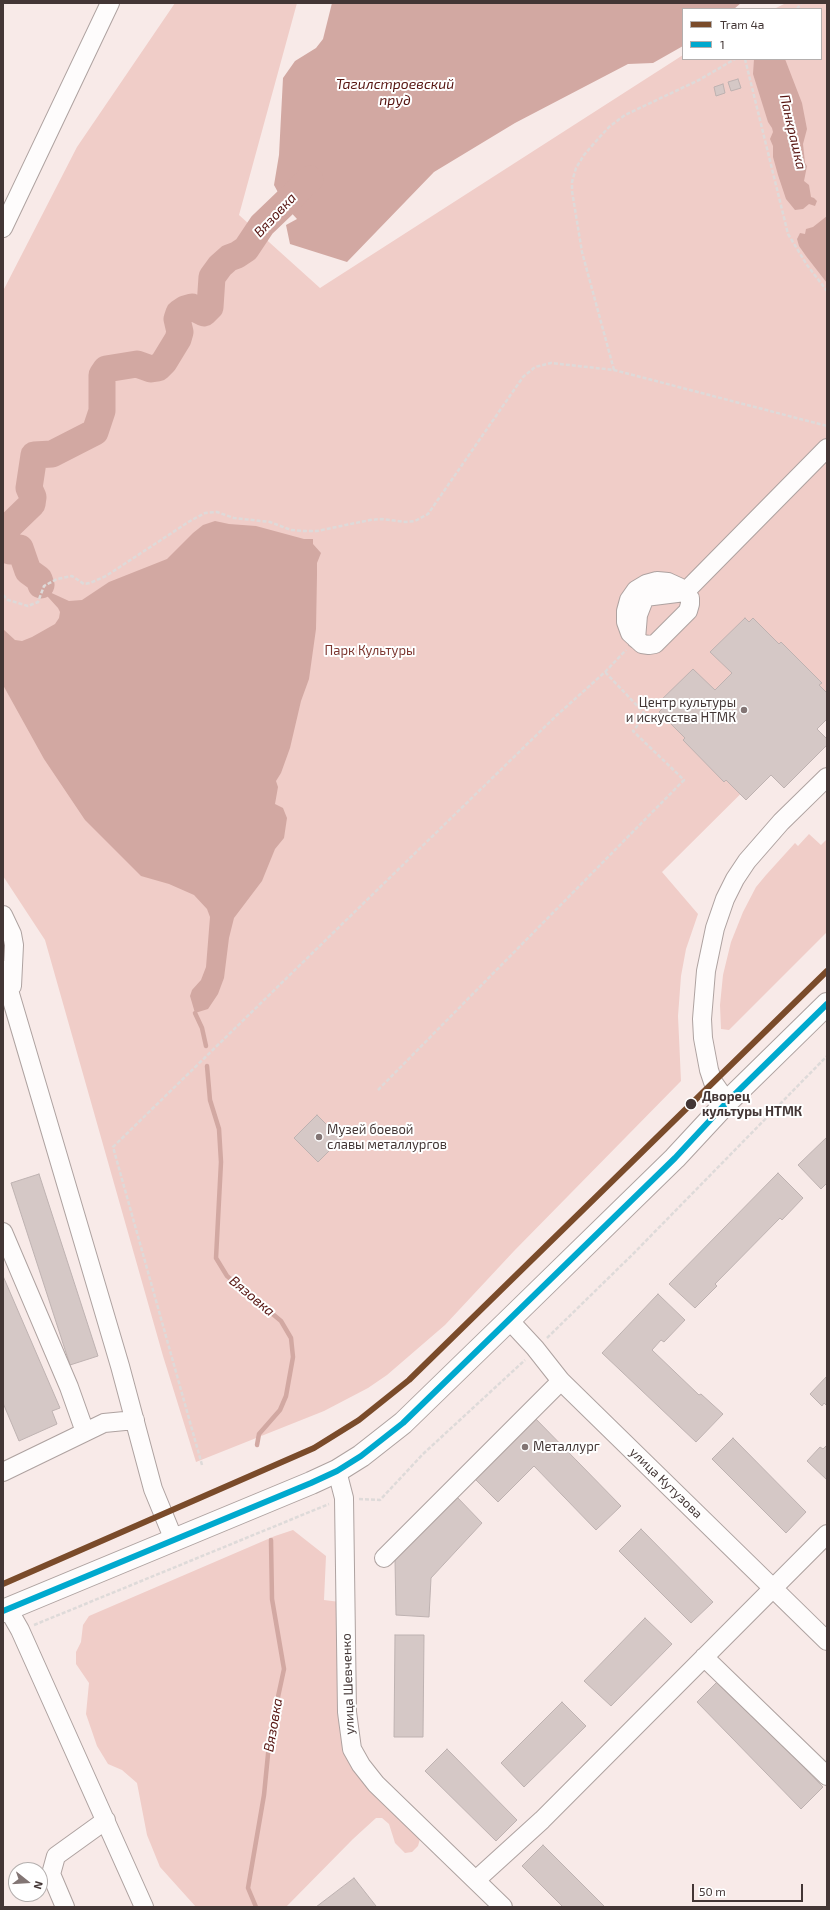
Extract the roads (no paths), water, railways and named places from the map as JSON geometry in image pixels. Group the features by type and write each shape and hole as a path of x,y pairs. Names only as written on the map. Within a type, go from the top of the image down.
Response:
{"main road":[{"path":"5,1610 337,1472 361,1456 403,1423 675,1158 727,1102 826,1005"}],"street":[{"path":"3,228 110,3"},
{"path":"685,592 827,448"},
{"path":"657,581 668,582 685,592 690,598 688,611 655,644 642,644 630,633 626,622 626,610 629,600 636,590 646,584 657,581"},
{"path":"727,1102 713,1082 709,1070 703,1038 702,1018 706,971 715,928 726,899 736,879 748,861 781,822 827,777"},
{"path":"3,915 12,934 14,945 11,978 14,1007"},
{"path":"3,970 120,1366 154,1488 174,1540"},
{"path":"3,1232 69,1387 85,1432"},
{"name":"улица Кутузова","path":"509,1320 535,1348 561,1381 774,1587 827,1641"},
{"path":"384,1558 561,1381"},
{"path":"3,1472 104,1423 135,1420"},
{"name":"улица Шевченко","path":"337,1472 344,1498 347,1712 352,1749 360,1765 376,1784 503,1907"},
{"path":"476,1880 542,1820 827,1534"},
{"path":"5,1610 20,1630 144,1907"},
{"path":"704,1657 827,1776"},
{"path":"64,1907 51,1874 56,1856 106,1820"}],"water":[{"name":"Тагилстроевский пруд","path":"332,3 741,3 735,8 682,8 682,47 653,63 628,64 515,123 434,172 347,262 290,244 286,225 297,219 286,207 274,185 279,155 283,78 295,61 316,48 323,39"},
{"name":"Панкрашка","path":"754,60 785,60 802,103 807,129 803,144 805,163 807,166 804,181 809,185 811,197 817,201 815,206 809,204 803,209 795,210 786,199 773,157 773,146 770,139 773,132 772,128 768,122 753,74"},
{"path":"827,216 827,283 799,246 797,239 800,233 805,234 806,229 813,227"},
{"path":"215,521 229,524 256,526 304,539 313,539 313,544 321,553 317,563 316,629 309,679 301,701 290,748 281,773 276,781 278,787 275,804 283,808 287,818 284,838 275,849 262,881 234,918 229,938 224,978 218,994 208,1009 195,1013 190,996 192,990 201,980 206,967 210,917 207,909 194,895 169,884 141,876 85,820 44,759 3,685 3,629 15,640 22,641 32,637 55,624 59,618 60,612 58,608 48,597 45,590 69,601 82,600 109,582 167,559 203,525"}],"waterway":[{"name":"Вязовка","path":"3,532 32,504 33,497 29,488 34,455 52,454 95,432 102,411 102,375 106,369 137,364 151,369 158,368 164,362 178,339 180,332 177,319 179,313 192,307 204,313 210,307 212,277 220,266 229,258 246,249 262,225 310,179"},
{"name":"Вязовка","path":"3,548 10,551 20,548 28,571 39,579 41,585"},
{"name":"Вязовка","path":"195,1013 202,1028 206,1046"},
{"name":"Вязовка","path":"207,1066 210,1100 219,1129 221,1162 216,1258 227,1276 281,1321 291,1338 293,1357 286,1396 280,1410 259,1434 257,1445"},
{"name":"Вязовка","path":"256,1907 248,1888 264,1795 270,1734 284,1669 272,1599 271,1540"}],"tram line":[{"name":"4а","path":"3,1584 314,1448 359,1420 409,1380 827,971"}],"place":[{"name":"Центр культуры и искусства НТМК","path":"744,710"},
{"name":"Дворец культуры НТМК","path":"691,1104"},
{"name":"Музей боевой славы металлургов","path":"319,1137"},
{"name":"Металлург","path":"525,1447"}],"park label":[{"name":"Парк Культуры","path":"370,651"}]}
